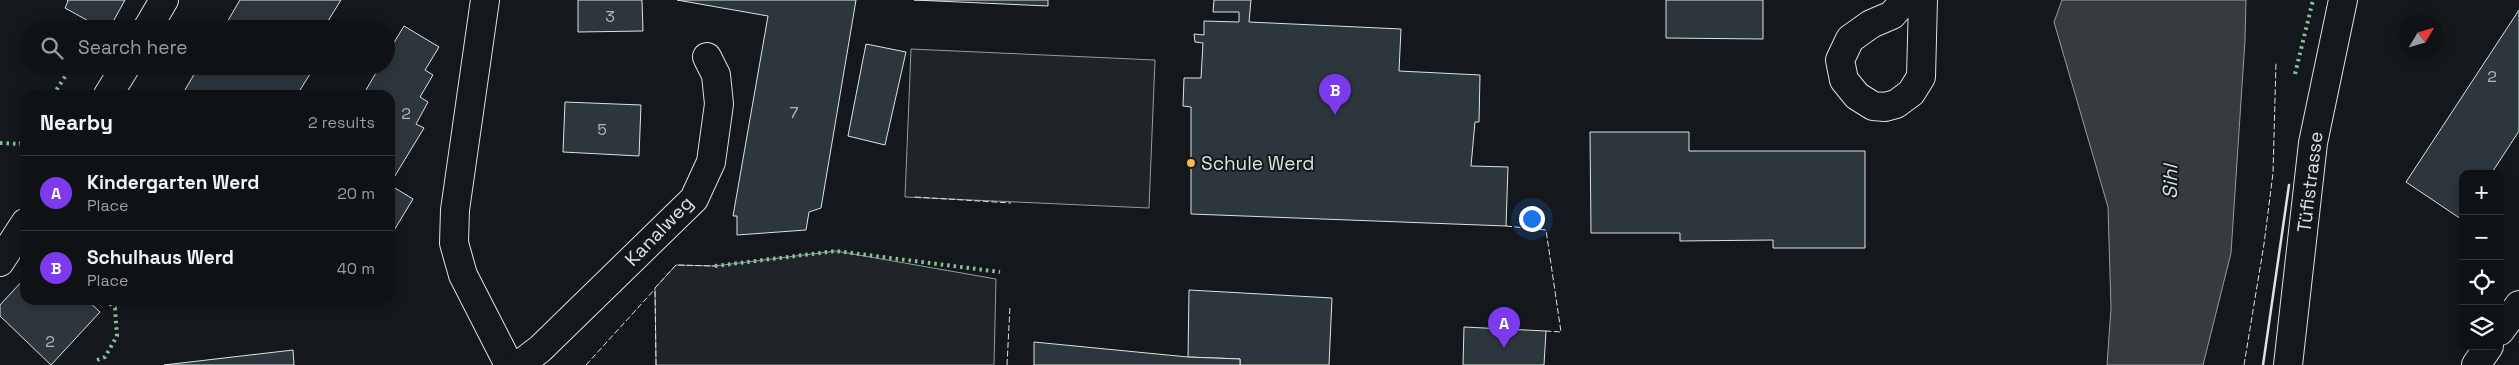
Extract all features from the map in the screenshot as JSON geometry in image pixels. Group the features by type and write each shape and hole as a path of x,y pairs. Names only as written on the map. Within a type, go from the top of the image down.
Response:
{"street":[{"path":"152,20 164,0"},
{"path":"485,0 454,210 454,243 463,275 509,365"},
{"path":"1905,0 1892,14 1871,24 1850,39 1840,60 1844,80 1857,96 1873,106 1885,107 1896,104 1911,93 1921,77 1923,0"},
{"name":"Tüfistrasse","path":"2288,365 2314,143 2343,0"},
{"name":"Kanalweg","path":"519,365 546,342 694,199 711,162 719,104 716,75 708,57"},
{"path":"111,90 120,75"},
{"path":"1,259 20,230"},
{"path":"2504,326 2519,305"},
{"path":"2476,365 2486,350"}],"shaded area":[{"path":"911,49 1155,60 1149,208 905,197"},
{"path":"836,251 996,279 994,365 656,365 655,288 676,265 715,266"}],"water":[{"name":"Sihl","path":"2062,0 2246,0 2231,253 2203,365 2107,365 2111,308 2108,207 2054,22"}],"building":[{"path":"125,0 114,20 87,20 65,8 68,1"},
{"path":"240,0 341,0 329,20 228,20"},
{"path":"578,0 642,0 643,31 578,32"},
{"path":"677,0 856,0 821,208 809,212 806,230 737,235 737,216 733,216 768,16"},
{"path":"914,0 1048,0 1048,6"},
{"path":"1214,0 1251,0 1249,22 1401,29 1399,71 1480,75 1479,122 1475,122 1471,166 1508,167 1506,226 1191,214 1191,107 1183,106 1184,78 1201,78 1203,43 1195,42 1194,34 1204,35 1204,21 1239,22 1239,12 1213,12"},
{"path":"1666,0 1763,0 1763,39 1666,38"},
{"path":"2519,10 2519,131 2494,170 2459,170 2459,218 2406,182"},
{"path":"404,26 439,47 425,70 433,75 420,97 428,102 416,124 424,128 395,176 395,90 366,90 375,75 395,75 395,41"},
{"path":"866,44 906,52 885,145 848,136"},
{"path":"194,75 309,75 300,90 185,90"},
{"path":"565,102 641,105 639,156 563,152"},
{"path":"1590,132 1689,132 1689,151 1865,151 1865,248 1773,248 1773,240 1680,241 1680,233 1591,233"},
{"path":"395,188 413,199 395,229"},
{"path":"20,283 20,305 92,305 100,312 51,365 0,316 0,305"},
{"path":"1189,290 1332,298 1329,365 1240,365 1240,359 1188,357"},
{"path":"1464,327 1546,331 1544,365 1463,365"},
{"path":"1034,342 1188,357 1240,359 1240,365 1034,365"},
{"path":"293,350 294,365 164,365"}],"hedge":[{"path":"2295,74 2313,0"},
{"path":"56,90 66,75"},
{"path":"0,143 20,144"},
{"path":"715,266 836,251 1000,272"},
{"path":"97,360 105,357 117,336 115,308 112,305"}],"fence":[{"path":"2244,365 2264,244 2273,173 2276,62"},
{"path":"915,197 1011,203"},
{"path":"1506,226 1546,230 1561,332 1546,331"},
{"path":"656,365 655,288 676,265 715,266"},
{"path":"586,365 655,289"},
{"path":"1007,365 1010,306"}],"wall":[{"path":"2263,365 2289,185"}],"place":[{"name":"Schulhaus Werd","path":"1335,115"},
{"name":"Schule Werd","path":"1191,163"},
{"name":"Kindergarten Werd","path":"1504,348"}]}
